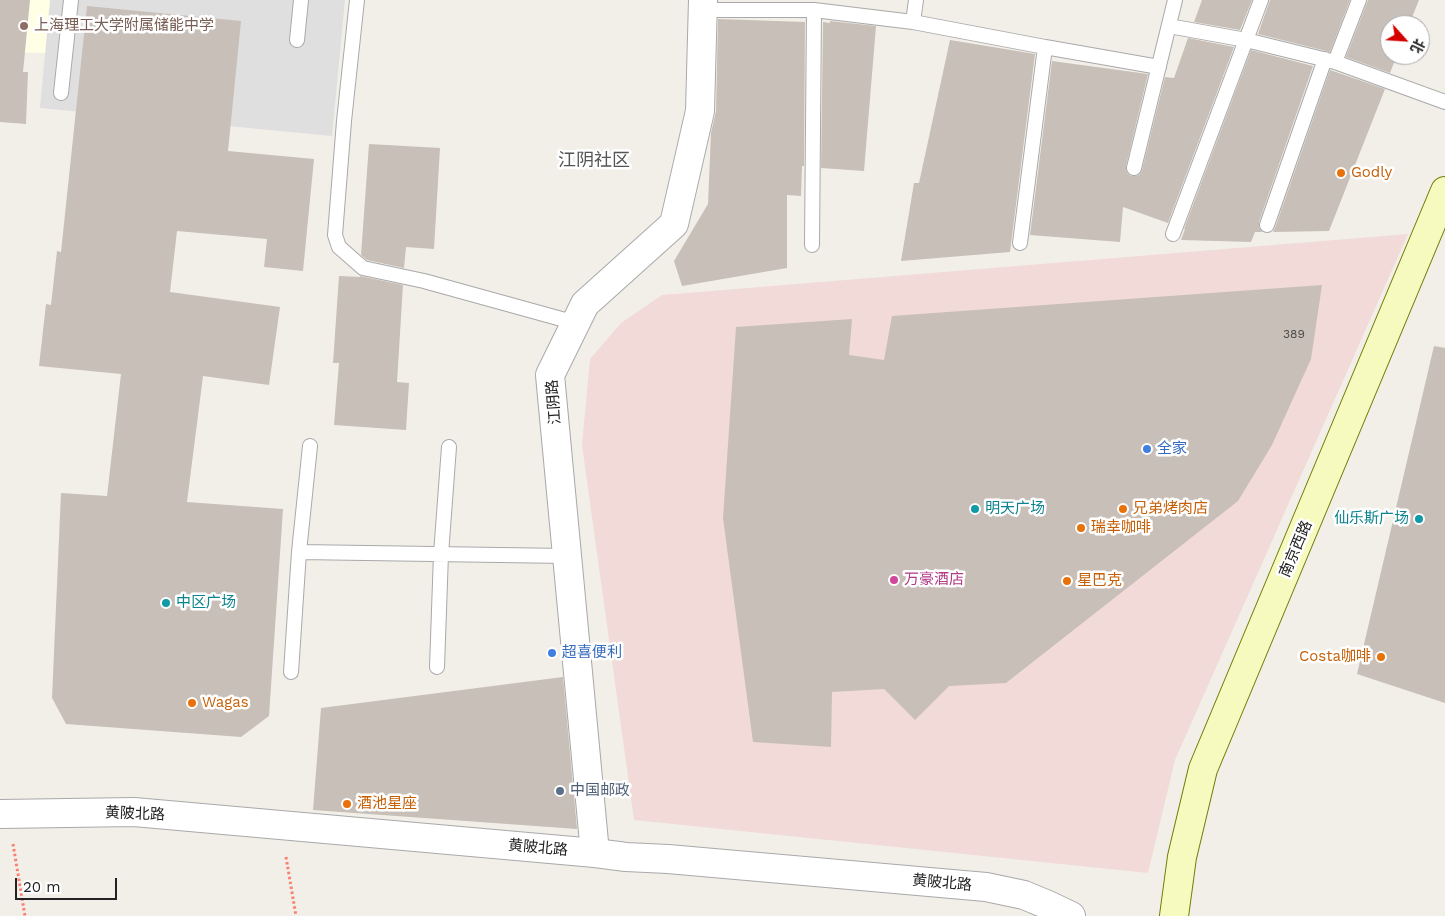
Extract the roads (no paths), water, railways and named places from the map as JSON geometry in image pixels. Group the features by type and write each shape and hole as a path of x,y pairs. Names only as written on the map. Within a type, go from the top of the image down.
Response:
{"main road":[{"name":"南京西路","path":"1174,916 1182,857 1203,770 1445,191"}],"street":[{"name":"江阴路","path":"595,853 550,375 585,304 674,224 700,111 703,5"},
{"name":"黄陂北路","path":"4,814 134,812 626,857 986,887 1024,895 1071,916"}],"lane":[{"path":"61,93 71,0"},
{"path":"297,40 301,0"},
{"path":"357,0 334,235 339,247 363,268 424,281 576,323"},
{"path":"913,22 916,0"},
{"path":"1134,168 1175,0"},
{"path":"1173,234 1261,0"},
{"path":"1267,224 1330,61 1359,0"},
{"path":"703,5 814,10 913,22 1159,67"},
{"path":"812,245 814,10"},
{"path":"1170,26 1246,40 1330,61 1445,102"},
{"path":"1020,243 1045,47"},
{"path":"291,672 299,552 310,446"},
{"path":"437,666 441,554 450,447"},
{"path":"299,552 567,556"}],"place":[{"name":"上海理工大学附属储能中学","path":"24,26"},
{"name":"Godly","path":"1341,173"},
{"name":"全家","path":"1147,449"},
{"name":"明天广场","path":"975,509"},
{"name":"兄弟烤肉店","path":"1123,509"},
{"name":"仙乐斯广场","path":"1419,519"},
{"name":"瑞幸咖啡","path":"1081,528"},
{"name":"万豪酒店","path":"894,580"},
{"name":"星巴克","path":"1067,581"},
{"name":"中区广场","path":"166,603"},
{"name":"超喜便利","path":"552,653"},
{"name":"Costa咖啡","path":"1381,657"},
{"name":"Wagas","path":"192,703"},
{"name":"中国邮政","path":"560,791"},
{"name":"酒池星座","path":"347,804"}],"district":[{"name":"江阴社区","path":"594,161"}]}
